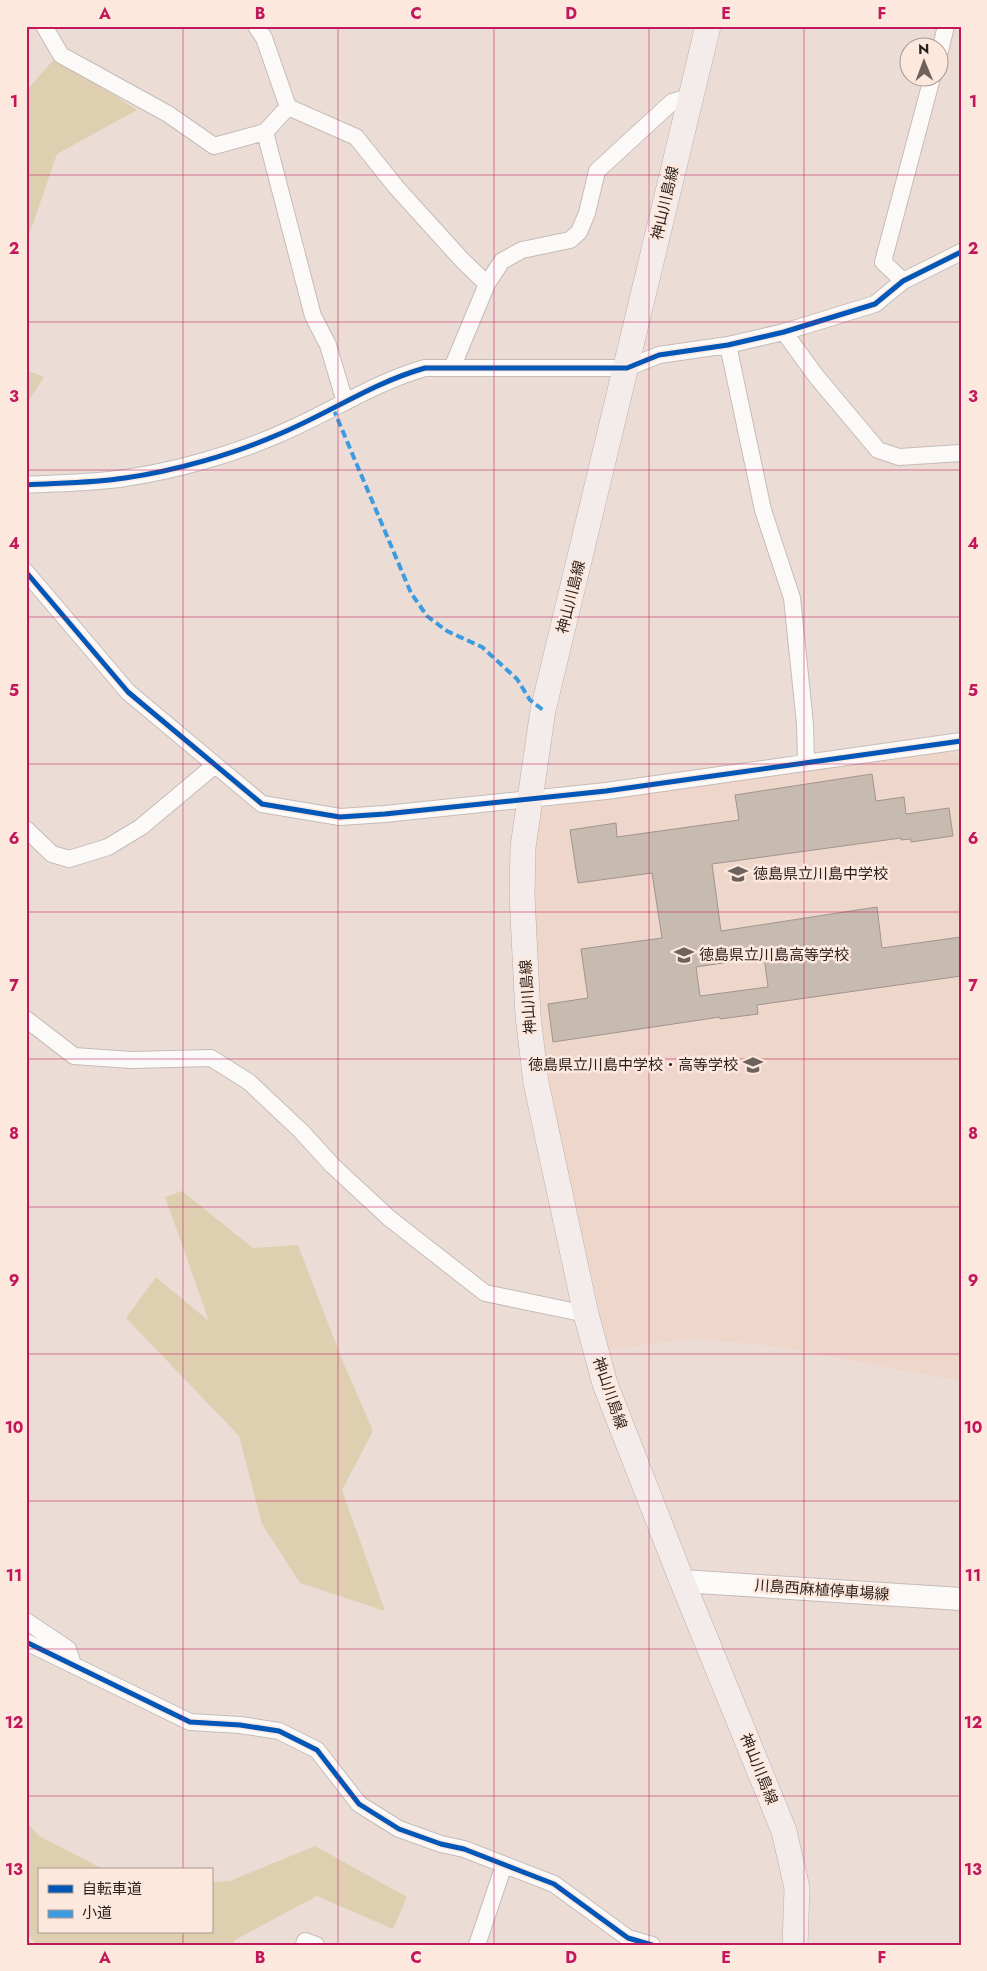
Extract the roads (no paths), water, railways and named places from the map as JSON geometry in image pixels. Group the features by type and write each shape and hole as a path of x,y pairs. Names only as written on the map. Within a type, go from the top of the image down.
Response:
{"main road":[{"name":"神山川島線","path":"708,26 543,710 523,846 522,895 528,1016 536,1083 586,1314 605,1384 682,1581 784,1831 797,1888 794,1945"},
{"name":"川島西麻植停車場線","path":"682,1581 961,1600"}],"street":[{"path":"44,26 62,55 168,114 214,146 266,132 288,108"},
{"path":"256,26 264,38 288,108 356,137 396,187 462,260 487,284"},
{"path":"903,281 883,262 929,88"},
{"path":"452,368 487,284 502,261 522,250 570,240 579,232 597,171 672,102 690,97"},
{"path":"266,132 313,316 328,345 345,402"},
{"path":"26,485 124,478 194,463 277,436 401,375 426,368 627,368 659,354 728,345 784,332 875,304 903,281 961,252"},
{"path":"784,332 816,376 878,450 899,457 961,453"},
{"path":"728,345 763,510 792,598 805,724 806,762"},
{"path":"26,572 128,692 262,804 340,817 606,790 961,741"},
{"path":"26,829 52,854 69,859 108,847 141,827 215,765"},
{"path":"26,1019 74,1056 131,1060 211,1058 249,1082 301,1131 332,1165 389,1218 485,1293 586,1314"},
{"path":"26,1621 68,1649 73,1665"},
{"path":"26,1642 190,1722 240,1725 279,1731 317,1750 359,1804 399,1829 441,1844 464,1849 554,1884 628,1938 652,1945"},
{"path":"478,1945 504,1865"},
{"path":"304,1945 305,1941 316,1945"}],"place":[{"name":"徳島県立川島中学校","path":"738,874"},
{"name":"徳島県立川島高等学校","path":"684,955"},
{"name":"徳島県立川島中学校・高等学校","path":"753,1065"}]}
